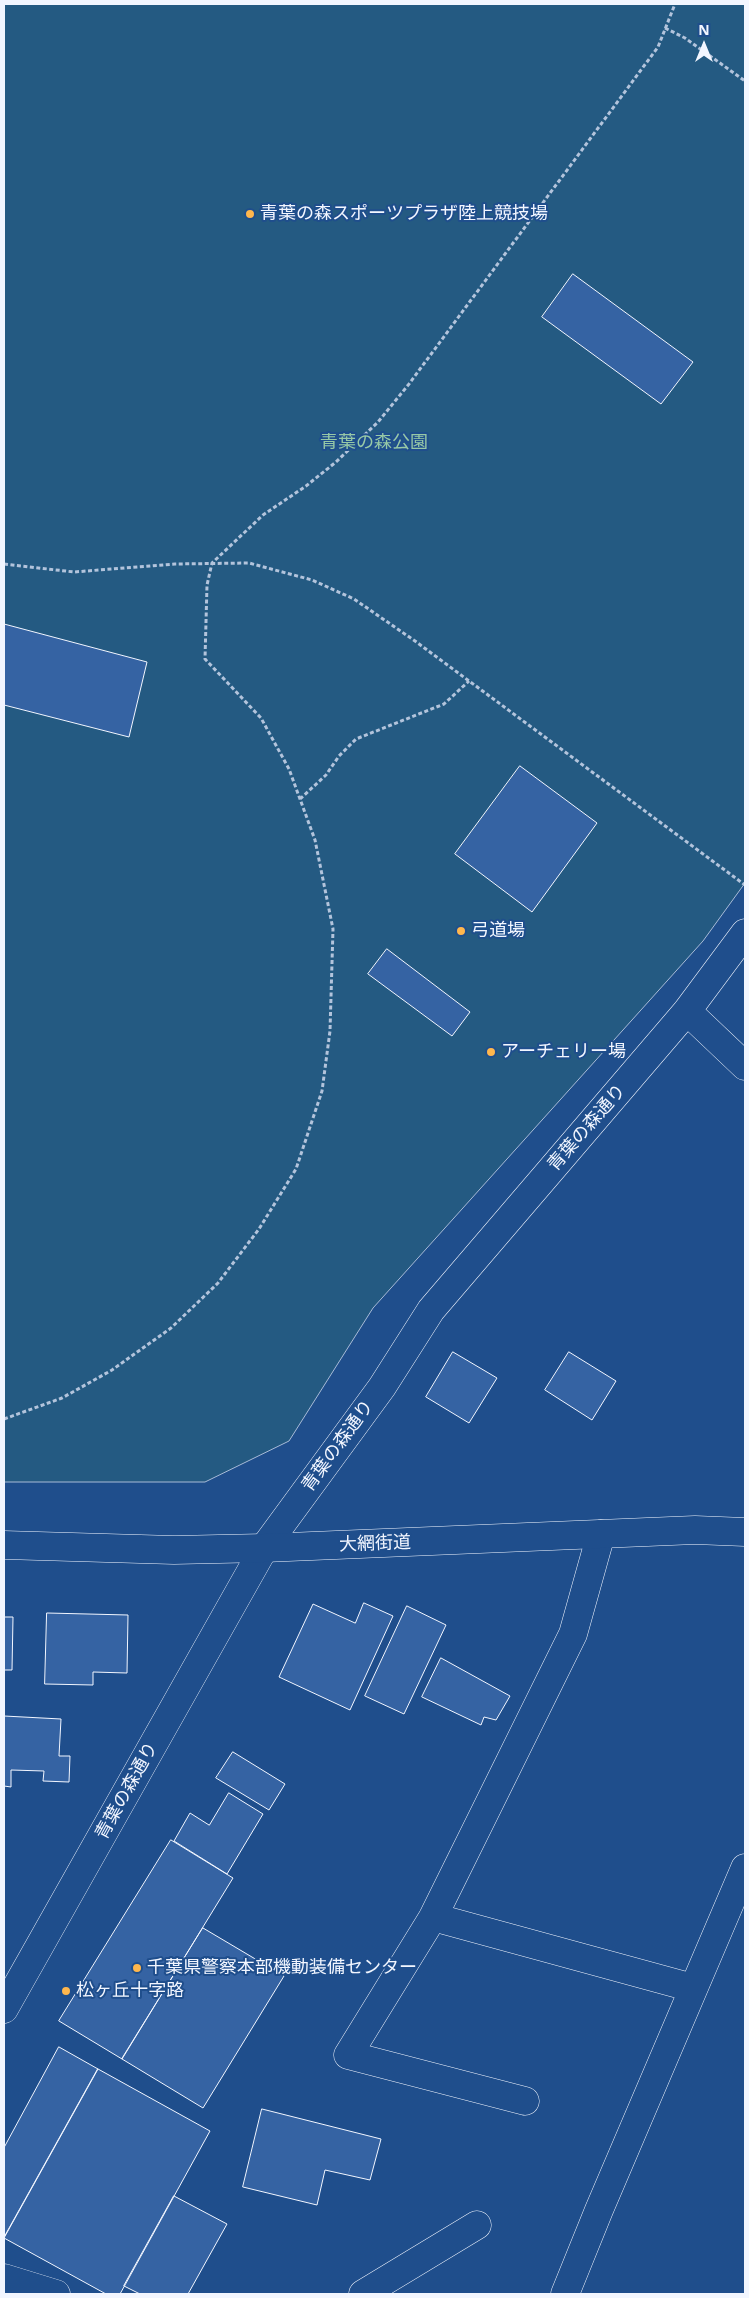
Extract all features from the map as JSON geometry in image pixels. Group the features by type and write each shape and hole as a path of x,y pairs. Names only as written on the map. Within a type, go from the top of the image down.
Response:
{"street":[{"name":"青葉の森通り","path":"4,2009 264,1548 382,1387 431,1310 687,1011 745,934"},
{"path":"687,1011 745,1066"},
{"name":"大網街道","path":"4,1546 174,1550 695,1530 745,1532"},
{"path":"525,2102 348,2055 433,1917 573,1634 601,1534"},
{"path":"566,2294 599,2210 745,1868"},
{"path":"433,1917 693,1988"},
{"path":"363,2294 477,2226"},
{"path":"4,2278 56,2294"}],"path":[{"path":"4,1419 62,1398 112,1370 171,1328 218,1283 259,1229 296,1169 322,1091 330,1031 333,929 315,840 289,769 261,718 205,659 207,585 212,563 263,515 306,486 336,462 378,422 409,384 658,47 675,4"},
{"path":"666,28 685,38 745,81"},
{"path":"4,564 74,572 174,564 249,563 312,580 346,595 415,640 745,886"},
{"path":"300,798 326,775 339,756 356,739 444,704 469,681"}],"green space":[{"name":"青葉の森公園","path":"4,4 745,4 745,883 703,941 373,1308 289,1441 205,1482 4,1482"}],"building":[{"path":"573,274 693,362 661,404 542,317"},
{"path":"4,624 147,662 129,737 4,705"},
{"path":"520,766 597,823 532,912 455,854"},
{"path":"387,949 470,1012 452,1036 368,974"},
{"path":"453,1352 497,1378 469,1423 426,1397"},
{"path":"569,1352 616,1381 592,1420 545,1390"},
{"path":"364,1603 393,1616 350,1710 279,1677 313,1604 355,1623"},
{"path":"407,1606 446,1625 404,1714 365,1696"},
{"path":"47,1613 128,1615 127,1673 93,1672 93,1685 45,1684"},
{"path":"4,1617 13,1617 12,1670 4,1670"},
{"path":"441,1658 510,1696 496,1720 484,1717 481,1725 422,1697"},
{"path":"4,1716 61,1719 59,1756 70,1756 69,1782 43,1781 44,1771 11,1770 11,1787 4,1786"},
{"path":"233,1752 285,1784 269,1810 216,1778"},
{"path":"229,1793 263,1814 227,1874 174,1841 190,1813 209,1825"},
{"path":"171,1840 233,1878 122,2059 59,2021"},
{"path":"203,1928 284,1976 203,2108 122,2059"},
{"path":"59,2047 98,2069 4,2238 4,2148"},
{"path":"98,2069 210,2131 120,2294 106,2294 4,2238"},
{"path":"262,2109 381,2139 370,2180 325,2170 317,2205 243,2187"},
{"path":"174,2196 227,2224 188,2294 140,2294 124,2286"}],"place":[{"name":"青葉の森スポーツプラザ陸上競技場","path":"250,214"},
{"name":"弓道場","path":"461,931"},
{"name":"アーチェリー場","path":"491,1052"},
{"name":"千葉県警察本部機動装備センター","path":"137,1968"},
{"name":"松ヶ丘十字路","path":"66,1991"}]}
